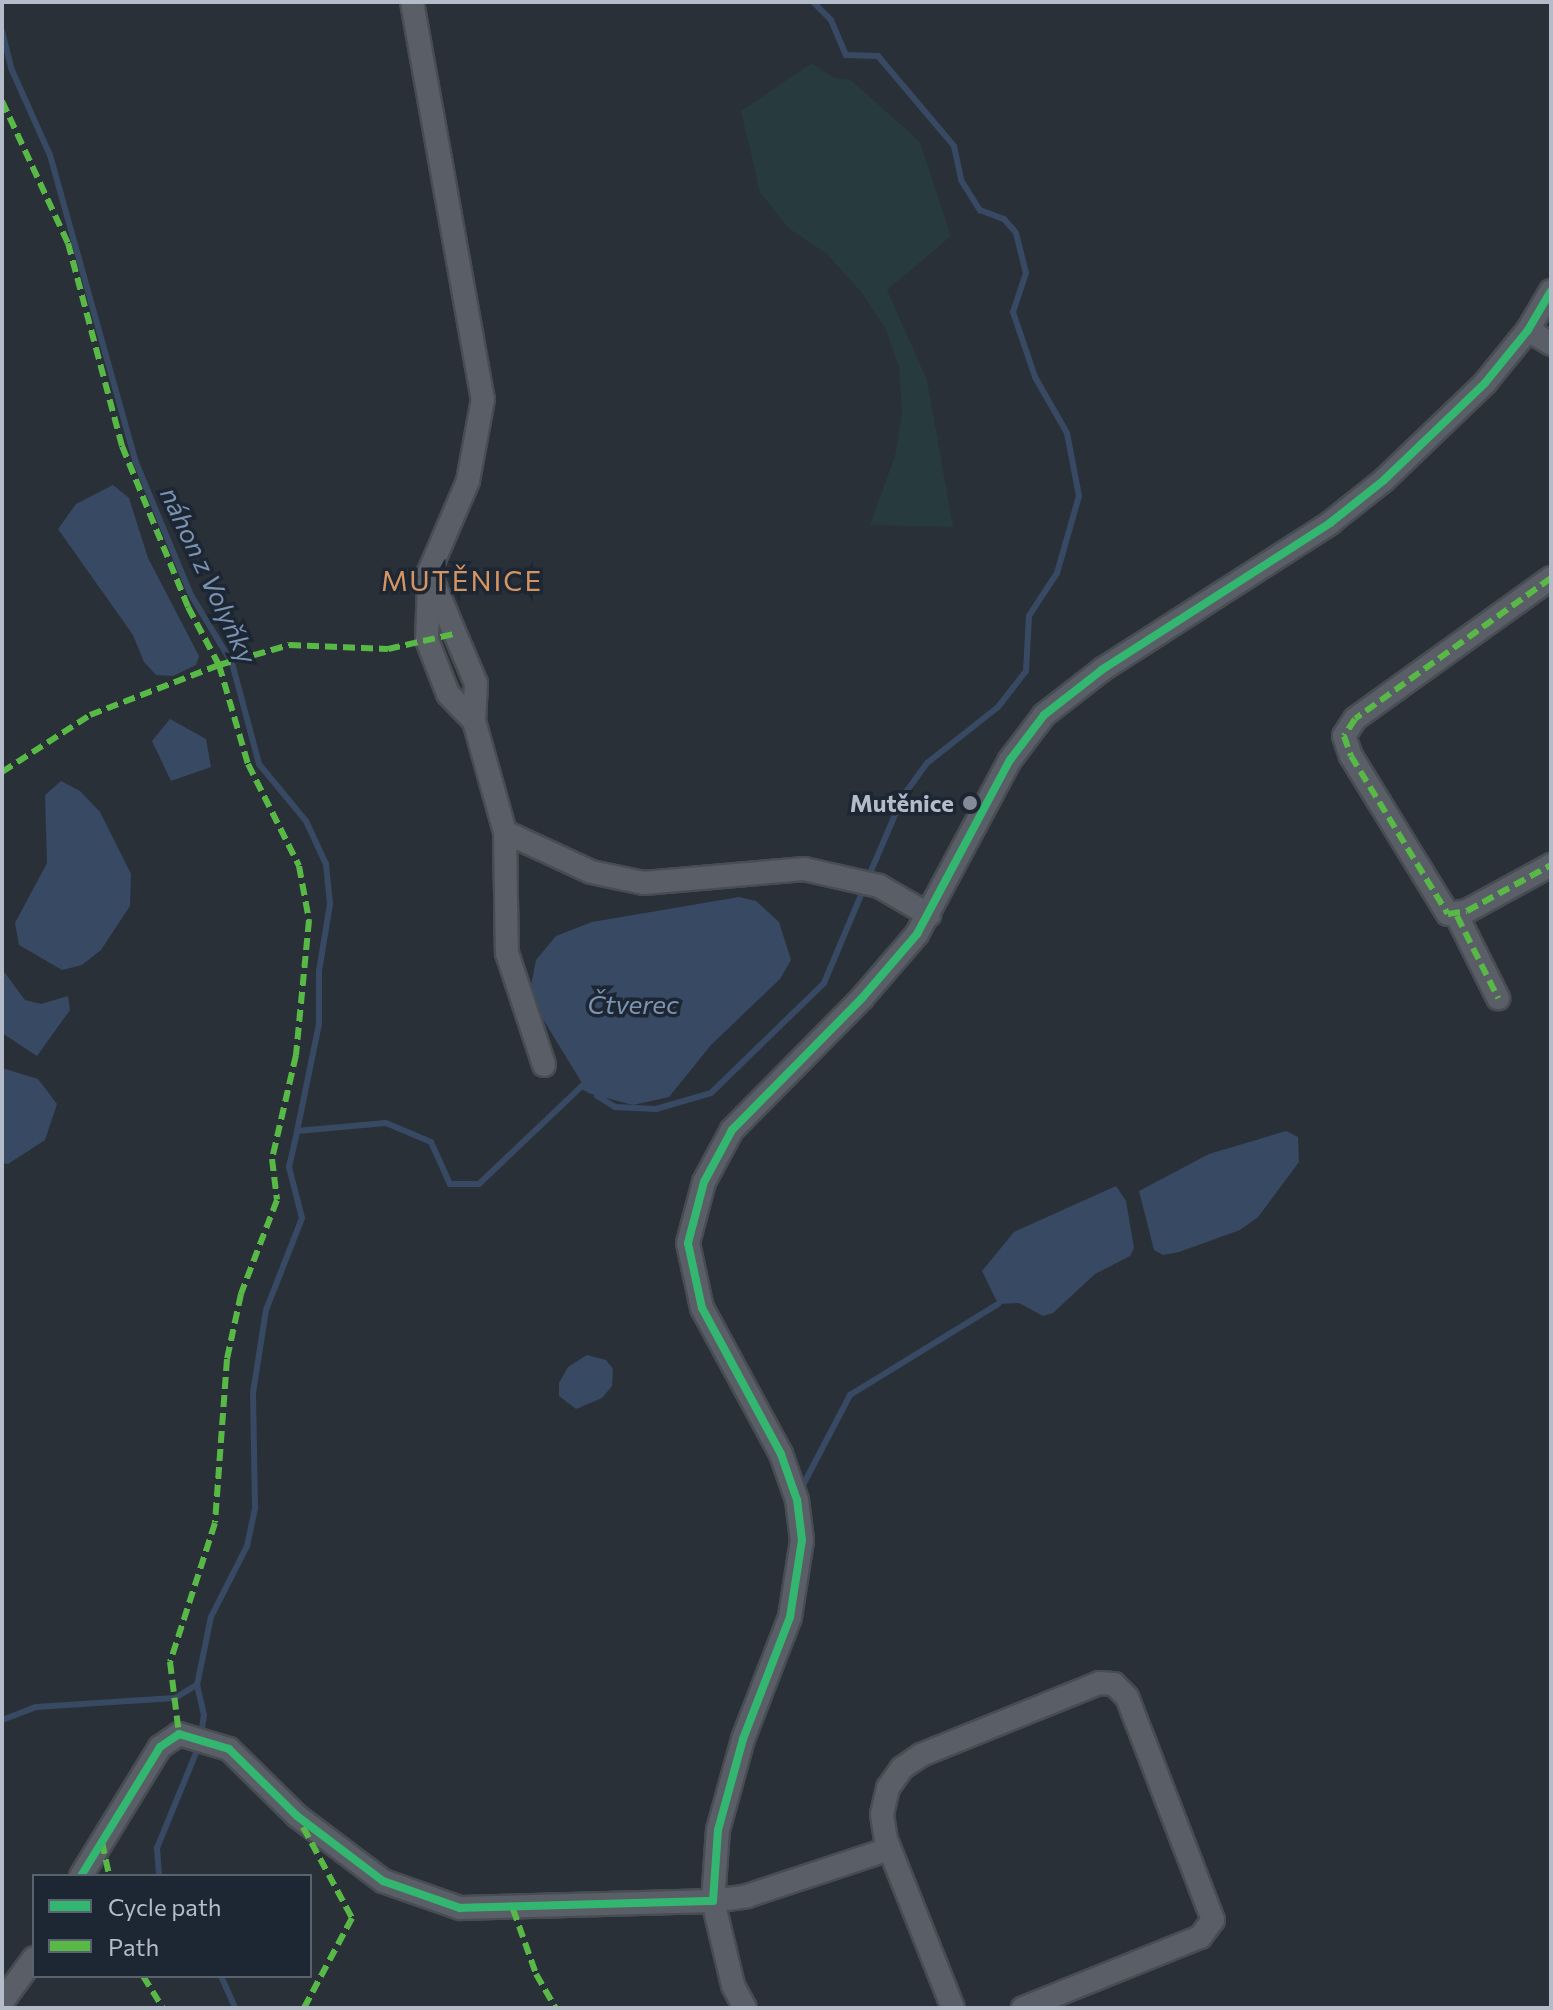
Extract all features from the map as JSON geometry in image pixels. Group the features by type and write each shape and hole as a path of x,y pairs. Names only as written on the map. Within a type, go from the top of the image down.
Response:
{"street":[{"path":"412,2 483,399 468,481 429,572 476,683 474,721 505,832 507,953 544,1065"},
{"path":"745,2008 733,1985 713,1901 718,1830 743,1739 790,1617 802,1540 797,1500 781,1454 702,1308 688,1243 704,1182 732,1130 882,977 929,915 1010,760 1044,715 1103,669 1330,523 1384,480 1475,393 1528,330 1551,291"},
{"path":"1528,330 1551,344"},
{"path":"1498,998 1457,916 1440,906 1345,747 1344,736 1355,719 1551,578"},
{"path":"505,832 591,872 644,883 804,869 879,886 929,915"},
{"path":"1457,916 1551,865"},
{"path":"953,2008 889,1849 883,1827 884,1801 895,1777 911,1760 1099,1683 1124,1691 1213,1920 1200,1937 1023,2008"},
{"path":"82,1874 160,1747 179,1734 229,1749 350,1860 383,1881 460,1908 713,1901 747,1896 889,1849"},
{"path":"2,2002 32,1961"}],"green space":[{"path":"812,63 834,78 851,80 920,142 951,236 887,290 927,380 953,527 870,525 895,456 902,413 899,367 886,329 861,292 827,254 788,228 760,192 741,111"}],"water":[{"path":"113,485 129,498 148,558 199,656 196,665 173,676 156,675 144,662 133,635 58,529 76,504"},
{"path":"170,719 206,739 211,767 171,781 152,741"},
{"path":"61,781 80,791 100,812 131,874 130,906 101,950 82,965 62,970 19,945 15,923 47,863 45,795"},
{"name":"Čtverec","path":"739,897 756,901 779,922 791,960 780,979 711,1045 669,1097 633,1105 588,1093 535,1006 530,990 536,960 556,936 592,922"},
{"path":"2,969 25,1000 41,1004 68,996 70,1010 37,1056 2,1033"},
{"path":"2,1068 38,1079 57,1104 45,1140 8,1164 2,1163"},
{"path":"1286,1131 1298,1137 1299,1162 1258,1217 1240,1230 1179,1252 1163,1255 1154,1250 1139,1191 1209,1154"},
{"path":"1116,1186 1126,1201 1134,1248 1130,1256 1095,1274 1053,1313 1043,1316 1019,1303 998,1304 982,1271 1014,1232"},
{"path":"587,1355 606,1360 613,1369 612,1386 602,1398 576,1409 559,1396 559,1383 568,1367"}],"waterway":[{"path":"813,2 831,20 846,55 878,56 954,146 961,180 980,210 1004,219 1016,233 1026,273 1013,312 1035,377 1067,433 1079,496 1057,573 1029,616 1026,671 998,707 927,763 903,796 868,878"},
{"name":"náhon z Volyňky","path":"2,31 11,68 50,155 135,460 191,595 232,663 259,764 306,821 326,864 330,904 319,971 319,1024 297,1131"},
{"path":"597,1096 615,1107 656,1109 711,1093 824,983 864,888"},
{"path":"159,1874 157,1848 200,1743 204,1715 197,1685 211,1617 247,1546 255,1507 253,1393 266,1310 302,1218 289,1167 297,1131 386,1123 431,1142 450,1184 479,1184 582,1086 588,1089"},
{"path":"803,1485 850,1395 998,1304"},
{"path":"2,1720 36,1707 175,1698 197,1685"},
{"path":"222,1978 235,2008"}],"marked path":[{"path":"2,101 68,243 122,446 188,607 219,665 248,764 299,866 309,920 296,1055 272,1159 277,1200 241,1294 227,1359 215,1523 170,1662 179,1734"},
{"path":"1551,578 1355,719 1344,736 1351,756 1448,914 1467,911 1551,865"},
{"path":"2,772 90,715 219,665 289,645 388,649 454,634"},
{"path":"1457,916 1498,998"},
{"path":"303,1827 352,1918 304,2008"},
{"path":"102,1842 109,1874"},
{"path":"513,1909 536,1974 556,2008"},
{"path":"144,1978 163,2008"}],"cycle path":[{"path":"82,1874 160,1747 179,1734 229,1749 297,1816 383,1881 460,1908 713,1901 718,1830 743,1739 790,1617 802,1540 797,1500 781,1454 702,1308 688,1243 704,1182 732,1130 862,998 917,934 1010,760 1044,715 1103,669 1330,523 1384,480 1485,383 1528,330 1551,291"}],"place":[{"name":"Mutěnice","path":"970,803"}],"district":[{"name":"MUTĚNICE","path":"462,580"}]}
